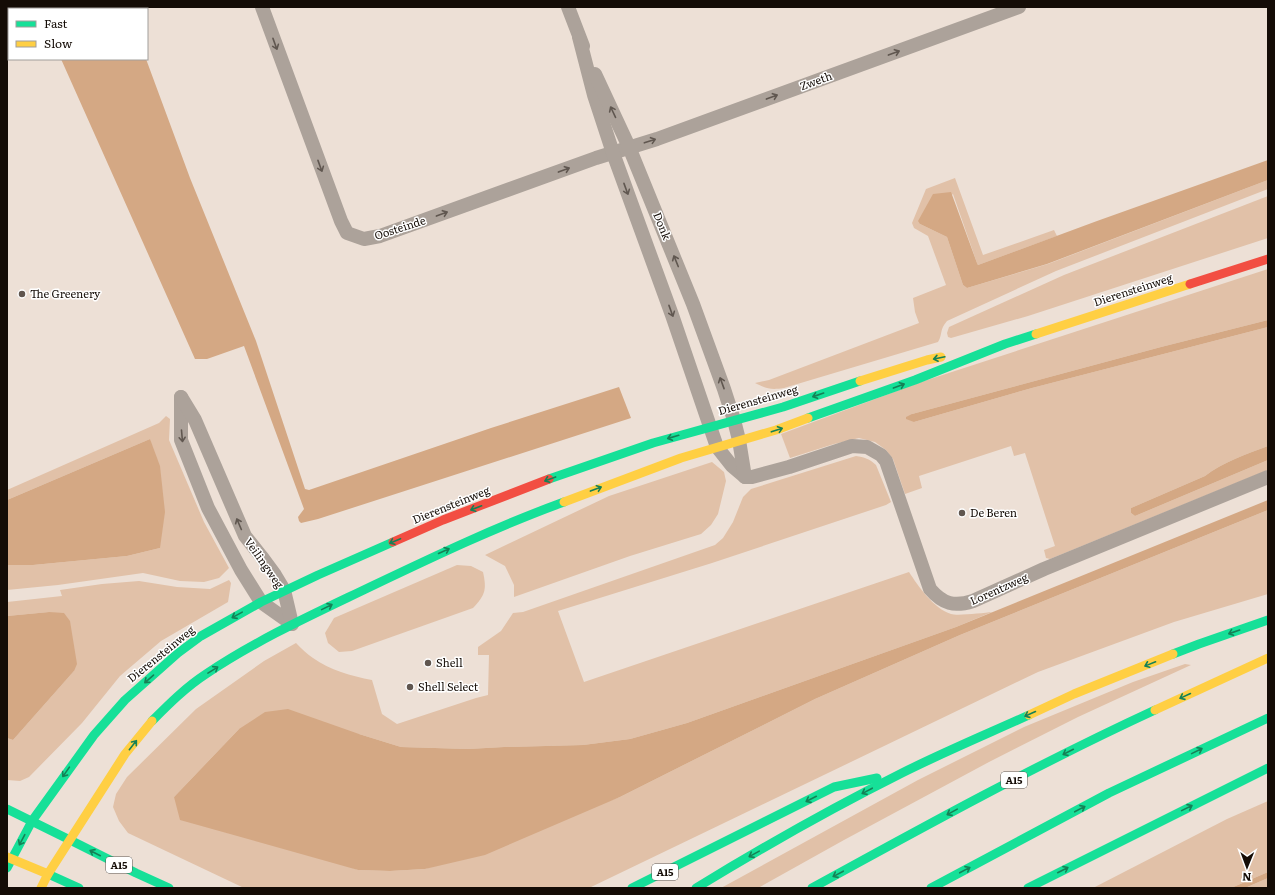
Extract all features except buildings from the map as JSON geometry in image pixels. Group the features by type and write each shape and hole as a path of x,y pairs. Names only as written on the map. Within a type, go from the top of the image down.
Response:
{"main road":[{"name":"Dierensteinweg","path":"41,888 48,874 125,754 150,723 181,693 206,674 292,624 443,552 520,518 681,458 776,430 915,380 1005,344 1268,259"},
{"name":"Dierensteinweg","path":"7,868 9,858 32,821 94,735 125,700 178,653 201,636 261,602 284,590 443,520 544,481 653,443 783,407 927,360 1005,344"},
{"name":"A15","path":"696,888 742,860 902,773 1074,694 1199,644 1268,620"},
{"name":"A15","path":"812,888 962,806 1104,734 1268,658"},
{"path":"931,888 1109,793 1268,718"},
{"path":"1028,888 1268,768"},
{"name":"A15","path":"632,888 834,787 902,773"},
{"path":"7,809 70,840"},
{"path":"1082,871 1152,825"},
{"name":"A15","path":"70,840 169,888"},
{"path":"9,858 79,888"}],"street":[{"name":"Oosteinde","path":"262,7 341,221 347,233 364,239 380,236 613,153"},
{"name":"Donk","path":"568,7 579,37 629,147 693,304 724,389 739,440"},
{"name":"Zweth","path":"613,153 664,136 1019,7"},
{"name":"Donk","path":"579,37 594,95 613,153 672,314 717,447"},
{"name":"Veilingweg","path":"180,397 195,420 244,536 261,556 284,590 292,624 261,602 241,570 208,508 181,440 180,397"},
{"path":"739,440 745,476"},
{"name":"Lorentzweg","path":"745,476 752,477 789,467 852,446 867,447 874,451 886,461 930,589 941,600 954,604 973,601 1044,569 1268,477"},
{"path":"717,447 732,466 745,476"}],"shaded area":[{"path":"39,7 128,8 40,8"},
{"path":"61,60 146,60 190,178 256,341 305,489 309,490 491,428 619,387 631,418 318,519 301,523 298,517 304,509 244,346 207,359 195,359"},
{"path":"1268,160 1268,180 1047,264 967,288 963,285 947,237 920,224 918,221 933,194 951,192 978,265"},
{"path":"955,178 983,255 1054,230 1057,236 978,265 953,194 920,224 947,237 963,285 967,288 1048,264 1268,180 1268,189 1056,271 947,321 943,327 938,342 784,388 776,389 763,387 755,383 769,380 919,323 915,312 913,298 946,285 928,236 914,228 912,223 926,189"},
{"path":"1268,196 1268,238 1028,316 951,338 948,337 947,333 949,327 1064,275"},
{"path":"1268,269 1268,320 1161,347 912,414 914,422 1032,388 1268,327 1268,446 1235,459 1205,476 1131,508 1131,513 1135,516 1268,460 1268,470 1050,559 1046,558 1044,550 1055,546 1025,453 1014,456 1011,446 919,476 922,488 905,494 893,459 886,450 875,442 859,438 790,458 781,434 921,382"},
{"path":"1268,320 1268,327 1032,388 914,422 906,419 906,417 912,414 1161,347"},
{"path":"166,416 170,419 169,440 204,522 229,568 219,578 204,582 180,581 143,573 58,585 7,590 7,565 33,565 127,556 160,548 150,439 7,500 7,490 159,423"},
{"path":"150,439 160,466 165,512 160,548 127,556 33,565 7,565 7,500"},
{"path":"1268,446 1268,460 1135,516 1131,513 1131,508 1205,476 1235,459"},
{"path":"856,456 867,459 876,465 891,502 886,505 712,563 558,611 584,682 909,572 917,584 933,602 951,614 959,615 992,612 956,627 687,723 630,739 583,745 468,749 401,747 359,734 239,729 174,797 358,870 390,871 425,869 620,797 815,699 960,635 1268,510 1268,594 1174,622 1038,672 589,888 244,888 128,833 119,821 113,807 116,794 127,777 196,709 264,661 296,643 304,651 326,666 372,680 382,714 397,724 488,695 489,655 478,655 478,647 501,631 513,613 523,612 715,545 723,538 733,522 743,497 751,489"},
{"path":"712,462 724,472 726,481 718,514 711,525 701,534 630,556 514,597 514,585 505,566 485,555 609,496"},
{"path":"1268,500 1268,510 960,635 815,699 620,797 485,855 425,869 390,871 358,870 180,820 174,797 239,729 265,712 288,709 401,747 468,749 583,745 630,739 687,723 956,627"},
{"path":"457,565 471,566 483,572 485,583 484,592 473,608 352,651 339,652 328,643 325,633 334,618"},
{"path":"229,580 231,583 228,602 161,641 120,676 82,723 29,777 20,781 7,780 7,738 13,740 74,671 49,612 7,616 7,602 62,596 60,590 102,584 139,581 177,587 210,589"},
{"path":"49,612 64,613 70,621 77,664 74,671 13,740 7,738 7,616"},
{"path":"1185,664 1191,665 1078,717 989,762 758,888 721,888 918,780 1024,727 1133,682"},
{"path":"1268,801 1268,872 1231,888 1093,888 1227,819"},
{"path":"1268,872 1268,878 1245,888 1231,888"},
{"path":"1268,878 1268,887 1266,888 1245,888"}],"traffic: fast":[{"path":"808,418 915,380 1005,344 1036,334"},
{"path":"549,479 653,443 783,407 860,381"},
{"path":"152,721 192,684 246,649 330,606 443,553 491,531 564,502"},
{"path":"7,868 32,821 94,735 125,700 178,653 201,636 261,602 393,542"},
{"path":"1173,654 1268,620"},
{"path":"812,888 1025,774 1155,710"},
{"path":"696,888 798,828 876,786 1029,715"},
{"path":"931,888 1109,793 1268,718"},
{"path":"1028,888 1268,768"},
{"path":"632,888 834,787 877,778"},
{"path":"7,809 70,840"},
{"path":"70,840 169,888"},
{"path":"48,874 79,888"}],"traffic: slow":[{"path":"1036,334 1190,284"},
{"path":"860,381 941,357"},
{"path":"564,502 681,458 776,430 808,418"},
{"path":"1029,715 1074,694 1173,654"},
{"path":"1155,710 1268,658"},
{"path":"41,888 48,874 125,754 152,721"},
{"path":"7,857 48,874"}],"traffic: jam":[{"path":"1190,284 1268,259"},
{"path":"393,542 443,520 549,479"}],"place":[{"name":"The Greenery","path":"22,294"},
{"name":"De Beren","path":"962,513"},
{"name":"Shell","path":"428,663"},
{"name":"Shell Select","path":"410,687"}]}
